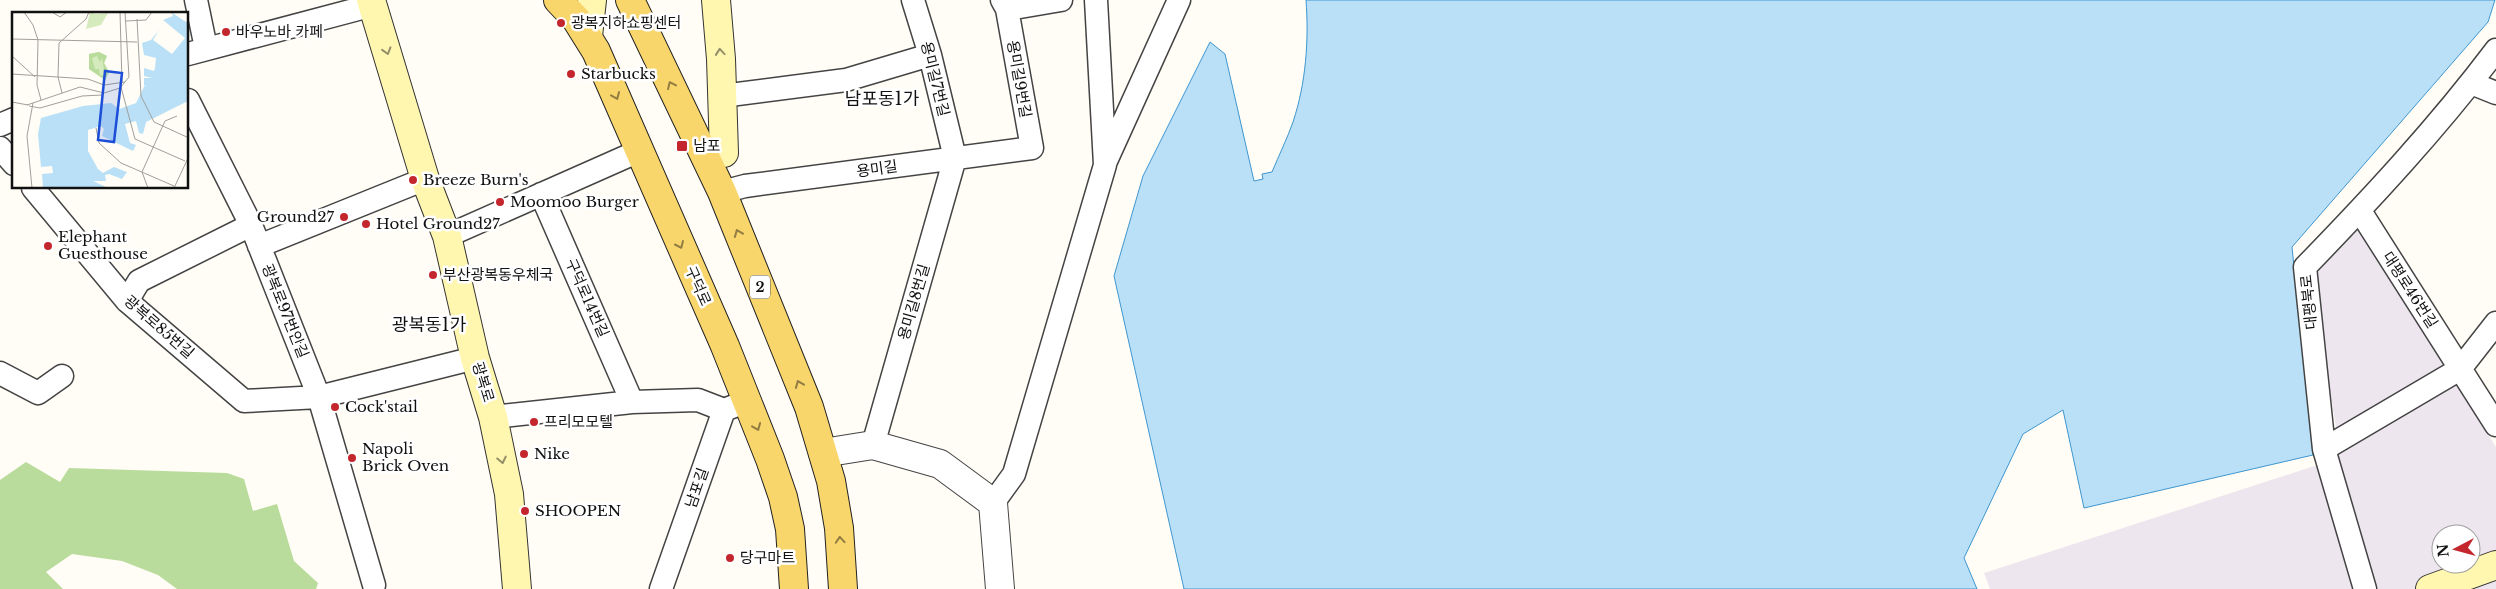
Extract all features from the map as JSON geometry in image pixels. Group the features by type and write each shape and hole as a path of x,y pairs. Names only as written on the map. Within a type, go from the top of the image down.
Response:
{"main road":[{"name":"구덕로","path":"558,0 576,19 588,36 639,152 735,405 783,497 790,529 794,589"},
{"path":"588,36 592,0"},
{"name":"2","path":"630,0 722,192 809,407 831,481 838,528 843,589"},
{"path":"716,0 724,153 722,192"},
{"name":"광복로","path":"372,2 425,180 447,236 475,358 493,417 509,494 517,589"},
{"path":"2430,589 2496,565"}],"street":[{"path":"196,0 197,51 372,2"},
{"name":"용미길7번길","path":"913,0 930,55 955,158"},
{"name":"용미길9번길","path":"1032,148 1004,5 1061,0"},
{"path":"1096,0 1105,164"},
{"path":"1000,589 993,503 1014,474 1105,164 1179,0"},
{"name":"대평북로","path":"2365,589 2324,449 2305,267 2360,211 2471,83 2496,50"},
{"path":"722,96 846,80 930,55"},
{"path":"2471,83 2496,92"},
{"name":"광복로97번안길","path":"189,102 251,226 319,396"},
{"path":"0,125 12,120"},
{"path":"0,148 12,162"},
{"name":"용미길","path":"722,192 745,186 1032,148"},
{"path":"447,236 639,152"},
{"name":"용미길8번길","path":"873,445 955,158"},
{"path":"259,246 425,180"},
{"name":"광복로85번길","path":"34,189 127,301 244,401 319,396 475,358"},
{"name":"구덕로14번길","path":"541,194 632,402"},
{"name":"대평로46번길","path":"2360,211 2496,425"},
{"path":"127,301 139,281 251,226"},
{"path":"2324,449 2460,369 2496,323"},
{"path":"0,373 38,393 62,376"},
{"path":"319,396 374,585"},
{"path":"493,417 632,402 698,400 735,405"},
{"name":"남포길","path":"662,589 735,405"},
{"path":"823,454 873,445 940,464 993,503"}],"shaded area":[{"path":"2357,226 2496,447 2496,589 1990,589 1984,573 2336,459 2340,451 2312,284 2314,275"}],"green space":[{"path":"26,462 60,482 69,468 227,473 244,479 253,511 277,504 294,561 318,583 316,589 177,589 158,575 122,561 72,554 46,572 63,589 0,589 0,480"}],"water":[{"path":"1306,0 2495,0 2488,22 2292,247 2313,455 2084,508 2063,410 2023,434 1964,558 1977,589 1184,589 1114,276 1143,176 1210,42 1225,54 1254,181 1263,179 1262,174 1272,172 1293,122 1304,77 1307,46"}],"place":[{"name":"광복지하쇼핑센터","path":"561,23"},
{"name":"바우노바 카페","path":"226,32"},
{"name":"Starbucks","path":"571,74"},
{"name":"남포","path":"682,146"},
{"name":"Breeze Burn's","path":"413,180"},
{"name":"Moomoo Burger","path":"500,202"},
{"name":"Ground27","path":"344,217"},
{"name":"Hotel Ground27","path":"366,224"},
{"name":"Elephant Guesthouse","path":"48,246"},
{"name":"부산광복동우체국","path":"433,275"},
{"name":"Cock'stail","path":"335,407"},
{"name":"프리모모텔","path":"534,422"},
{"name":"Nike","path":"524,454"},
{"name":"Napoli Brick Oven","path":"352,458"},
{"name":"SHOOPEN","path":"525,511"},
{"name":"당구마트","path":"730,558"}],"district":[{"name":"남포동1가","path":"882,99"},
{"name":"광복동1가","path":"429,325"}]}
